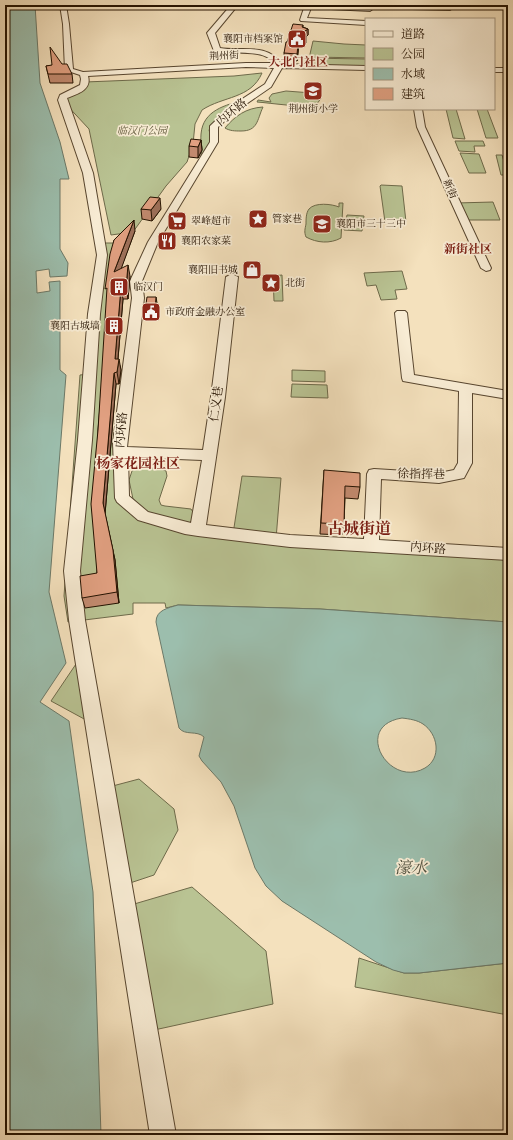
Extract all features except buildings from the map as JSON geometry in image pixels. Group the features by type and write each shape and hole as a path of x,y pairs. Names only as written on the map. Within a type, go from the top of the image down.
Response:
{"street":[{"path":"64,5 69,70 83,74 86,79 83,88 63,97 62,100 88,173 102,255 94,314 85,440 72,571 77,620 162,1135"},
{"path":"235,5 211,33 217,48 221,50 260,52 269,54 277,66"},
{"path":"289,5 367,9 370,9 371,6 451,9"},
{"path":"308,6 303,20 365,23"},
{"name":"荆州街","path":"83,74 246,65 365,68"},
{"name":"内环路","path":"277,66 268,85 233,109 214,126 214,142 153,242 136,281 138,298 120,442 122,498 143,516 185,528 198,530 290,541 508,554"},
{"path":"495,70 508,70"},
{"name":"新街","path":"418,110 421,127 486,268"},
{"name":"仁义巷","path":"198,530 228,322 232,277"},
{"path":"401,313 408,378 508,395"},
{"name":"徐指挥巷","path":"371,546 374,474 439,478 458,474 465,462 466,388"},
{"path":"120,452 210,455"}],"green space":[{"path":"313,41 365,45 365,58 311,57 310,54"},
{"path":"304,58 365,59 365,68 303,67"},
{"name":"临汉门公园","path":"262,73 251,88 236,96 210,105 202,110 195,124 193,144 187,162 166,186 133,232 111,235 89,129 62,100 85,82 234,76"},
{"path":"286,91 312,93 319,96 320,99 316,104 309,106 257,102 258,100 271,102 269,98 272,94"},
{"path":"244,100 214,122 209,130 211,139 210,146 200,159 202,152 201,134 206,119 216,110"},
{"path":"263,107 256,124 251,129 247,131 237,131 225,128 241,113 251,109"},
{"path":"446,110 456,110 465,139 453,138"},
{"path":"477,110 487,110 498,138 486,138"},
{"path":"455,141 483,141 485,146 474,146 475,152 459,151"},
{"path":"460,153 479,154 486,173 469,173"},
{"path":"496,155 502,155 508,175 501,175"},
{"path":"381,185 402,186 406,222 385,222"},
{"path":"493,202 500,220 464,220 456,203"},
{"path":"339,203 343,203 341,238 324,242 315,241 306,237 306,218 309,209 319,204 328,204 339,207"},
{"path":"347,215 364,216 362,231 344,230"},
{"path":"104,243 124,243 116,251 110,441 120,442 122,498 143,516 233,534 242,476 281,478 276,539 508,554 508,622 320,609 178,605 166,608 165,603 133,603 133,614 68,622 64,596 80,375 89,374"},
{"path":"402,271 407,289 395,290 397,299 381,300 376,285 367,286 364,273"},
{"path":"282,275 283,301 274,301 273,276"},
{"path":"292,370 325,371 325,382 292,381"},
{"path":"292,384 327,385 328,398 291,397"},
{"path":"137,467 162,469 166,471 167,476 159,500 161,505 191,509 195,515 192,524 148,513 133,499 129,480 132,471"},
{"path":"76,664 86,720 51,701"},
{"path":"139,779 174,809 178,830 154,875 121,886 105,788"},
{"path":"192,887 266,951 273,1004 145,1032 124,907"},
{"path":"359,958 404,973 419,973 508,963 508,1015 355,987"}],"water":[{"path":"5,5 35,5 40,83 60,142 69,179 60,179 60,249 68,263 67,276 50,277 49,269 36,271 37,293 50,291 49,282 60,281 60,370 66,375 49,592 66,663 40,702 69,721 93,892 101,1135 5,1135"},
{"name":"濠水","path":"178,605 320,609 508,622 508,963 419,973 404,973 393,970 376,962 282,901 266,886 255,868 234,806 221,782 199,756 204,737 198,734 184,732 179,728 156,622 160,612","holes":["402,718 423,724 428,728 435,740 436,752 434,758 425,768 412,772 399,770 389,764 381,754 378,743 379,732 387,723"]}],"place":[{"name":"襄阳市档案馆","path":"297,39"},
{"name":"荆州街小学","path":"313,91"},
{"name":"管家巷","path":"258,219"},
{"name":"翠峰超市","path":"177,221"},
{"name":"襄阳市三十三中","path":"322,224"},
{"name":"襄阳农家菜","path":"167,241"},
{"name":"襄阳旧书城","path":"252,270"},
{"name":"北街","path":"271,283"},
{"name":"临汉门","path":"119,287"},
{"name":"市政府金融办公室","path":"151,312"},
{"name":"襄阳古城墙","path":"114,326"}],"district":[{"name":"大北门社区","path":"298,63"},
{"name":"新街社区","path":"468,250"},
{"name":"杨家花园社区","path":"138,464"},
{"name":"古城街道","path":"359,530"}]}
